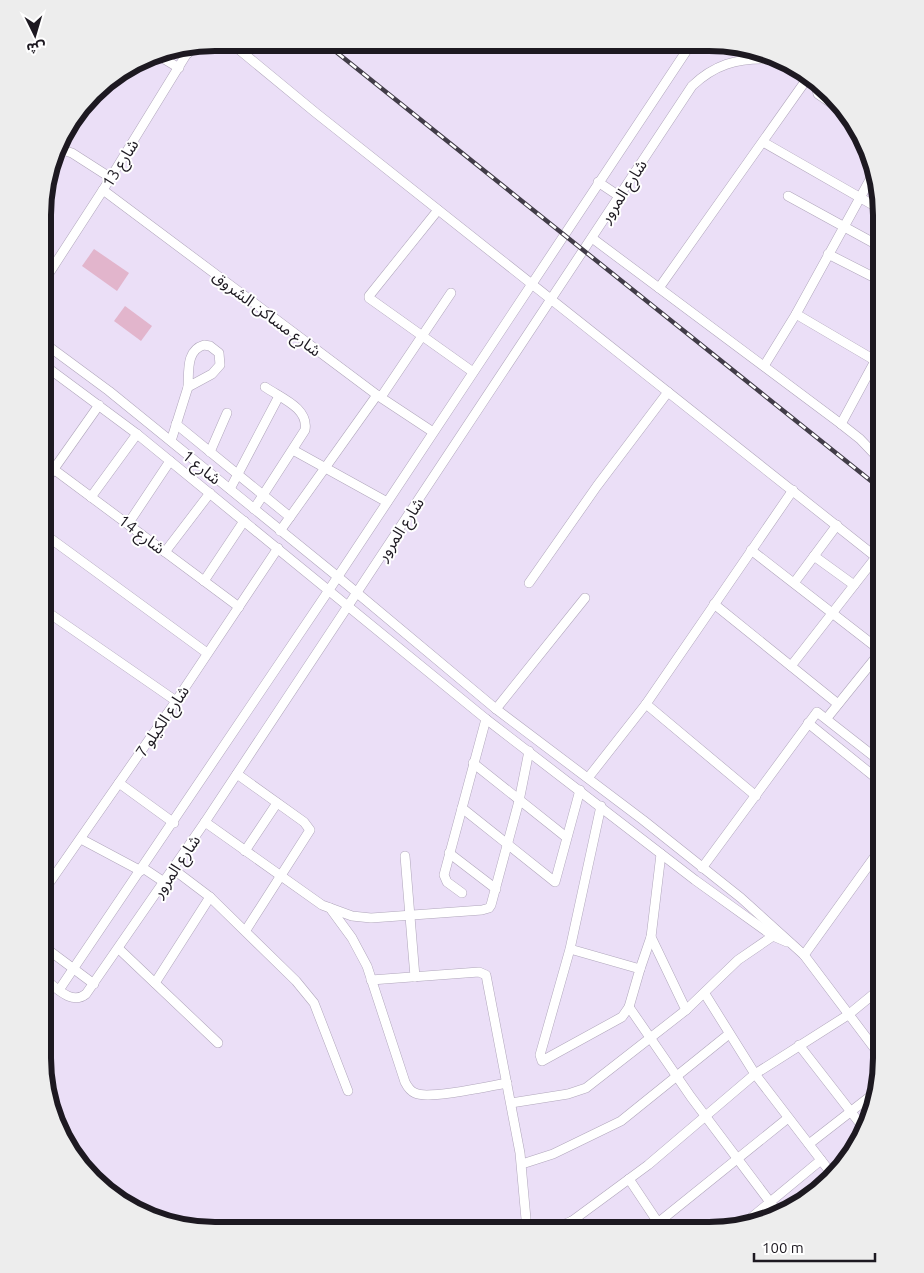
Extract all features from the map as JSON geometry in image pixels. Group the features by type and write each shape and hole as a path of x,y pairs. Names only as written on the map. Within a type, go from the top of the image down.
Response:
{"street":[{"name":"شارع المرور","path":"60,990 174,823 686,51"},
{"path":"243,52 438,210 873,554"},
{"name":"شارع 13","path":"51,270 111,178 188,54"},
{"path":"165,59 179,68"},
{"name":"شارع المرور","path":"51,984 69,997 78,999 86,994 94,984 349,607 684,98 702,76 728,62 742,59 757,59"},
{"path":"659,288 804,83"},
{"path":"763,142 872,205"},
{"path":"65,151 72,153 111,178"},
{"path":"764,366 796,314 869,181"},
{"path":"598,182 620,196"},
{"name":"شارع مساكن الشروق","path":"103,190 379,396 433,432"},
{"path":"788,196 873,242"},
{"path":"438,210 369,296 371,301 473,372"},
{"path":"592,238 860,438 873,452"},
{"path":"828,254 873,276"},
{"path":"280,531 451,294"},
{"path":"796,314 873,358"},
{"path":"171,442 188,387 191,356 194,351 204,345 215,349 220,359 217,370 188,387"},
{"name":"شارع 1","path":"51,348 254,509 496,708 742,898 804,955 872,1046"},
{"path":"841,424 873,366"},
{"name":"شارع 1","path":"51,370 170,460 486,719 661,854 773,936 794,945"},
{"path":"254,509 305,430 306,419 300,410 265,387"},
{"path":"528,583 597,486 668,392"},
{"path":"230,490 280,396"},
{"path":"51,472 99,405"},
{"path":"210,452 228,413"},
{"path":"176,424 290,517"},
{"path":"91,497 137,434"},
{"path":"293,450 387,502"},
{"path":"128,524 170,460"},
{"name":"شارع 14","path":"53,469 240,607"},
{"path":"588,778 646,704 793,490"},
{"path":"166,552 210,493"},
{"path":"204,580 244,521"},
{"path":"794,583 837,525"},
{"path":"51,539 208,653"},
{"name":"شارع الكيلو 7","path":"51,881 176,701 278,548"},
{"path":"751,550 872,644"},
{"path":"814,556 854,585"},
{"path":"791,666 854,585 873,566"},
{"path":"496,708 585,598"},
{"path":"714,604 838,704"},
{"path":"51,615 176,701"},
{"path":"827,718 872,662"},
{"path":"646,704 756,796"},
{"path":"702,868 817,712 872,755"},
{"path":"462,893 444,879 449,854 486,719"},
{"path":"808,723 872,775"},
{"path":"205,822 330,908 360,918 486,909 491,904 496,889 520,801 529,751"},
{"path":"473,764 566,837"},
{"path":"237,774 304,822 310,830 246,930"},
{"path":"119,783 174,823"},
{"path":"462,808 555,882 580,790"},
{"path":"245,850 277,803"},
{"path":"601,806 570,949 540,1055 542,1061 617,1020 629,1008 651,937 661,854"},
{"path":"80,839 142,869 164,882"},
{"path":"449,854 496,889"},
{"path":"405,856 415,977"},
{"path":"804,955 872,860"},
{"path":"173,869 210,897 246,930 314,1003 348,1091"},
{"path":"155,983 210,897"},
{"path":"330,908 357,946 371,980 409,1089 415,1094 430,1095 507,1083"},
{"path":"511,1103 568,1094 586,1088 651,1039 705,994 738,960 773,936"},
{"path":"651,937 686,1010"},
{"path":"119,949 218,1043"},
{"path":"570,949 640,969"},
{"path":"51,952 94,984"},
{"path":"371,980 479,972 486,975 489,982 522,1164 526,1222"},
{"path":"705,994 755,1074 829,1169"},
{"path":"572,1222 629,1179 755,1074 848,1015 872,995"},
{"path":"629,1008 736,1159 774,1208"},
{"path":"522,1164 553,1154 621,1121 729,1034"},
{"path":"798,1045 859,1122"},
{"path":"809,1144 867,1099"},
{"path":"667,1222 736,1159 788,1118"},
{"path":"755,1215 821,1160"},
{"path":"629,1179 658,1222"}],"shaded area":[{"path":"94,249 129,273 117,291 82,266"},
{"path":"125,306 152,326 141,341 114,321"}],"railway":[{"path":"336,52 873,482"}]}
